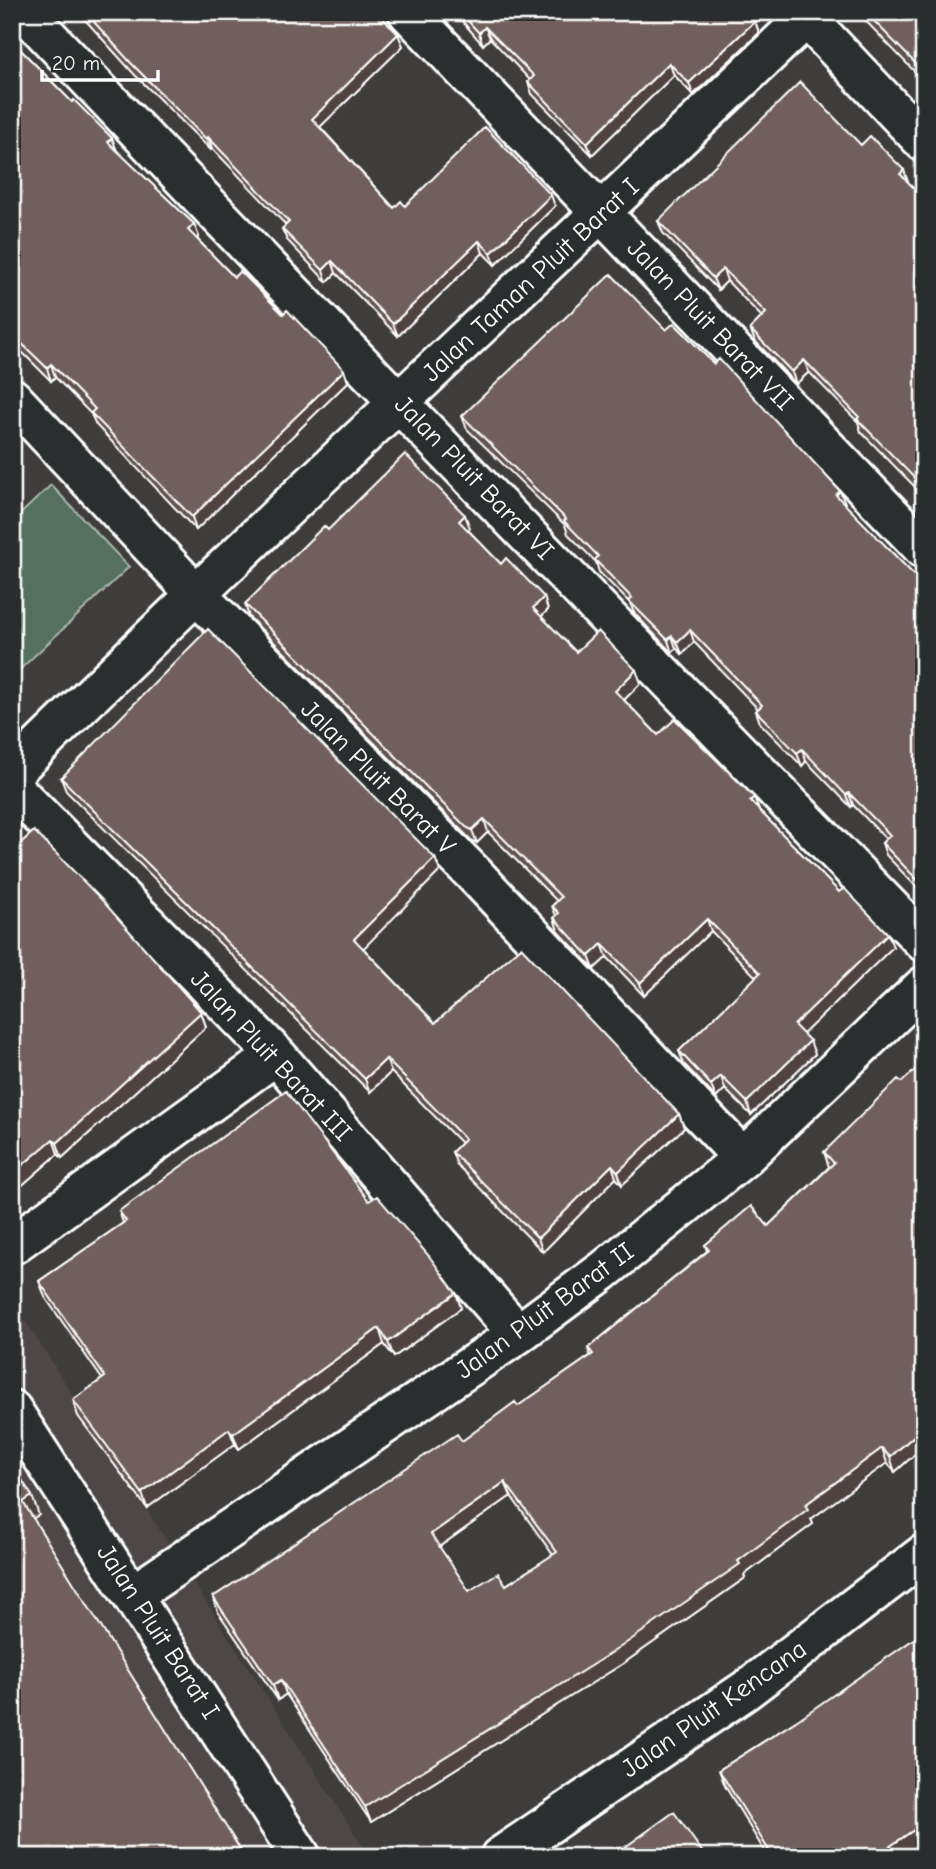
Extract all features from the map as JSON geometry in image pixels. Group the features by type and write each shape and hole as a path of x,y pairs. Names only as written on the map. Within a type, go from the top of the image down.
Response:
{"street":[{"name":"Jalan Pluit Barat VI","path":"25,12 303,307 401,402 924,942"},
{"name":"Jalan Pluit Barat VII","path":"408,12 924,548"},
{"name":"Jalan Taman Pluit Barat I","path":"12,773 195,593 603,213 804,15"},
{"path":"804,15 924,142"},
{"name":"Jalan Pluit Barat V","path":"19,419 474,874 744,1158"},
{"name":"Jalan Pluit Barat III","path":"12,787 276,1055 519,1334"},
{"name":"Jalan Pluit Barat II","path":"134,1594 519,1334 744,1158 924,986"},
{"path":"12,1245 276,1055"},
{"name":"Jalan Pluit Barat I","path":"12,1410 134,1594 301,1857"},
{"name":"Jalan Pluit Kencana","path":"500,1857 746,1690 924,1555"}],"shaded area":[{"path":"12,1300 370,1857 12,1857"}],"green space":[{"path":"51,485 129,567 12,677 12,522"}],"building":[{"path":"85,12 377,12 398,34 312,119 394,208 401,201 405,206 485,127 551,195 491,253 479,241 393,324 332,261 323,270 282,229 289,222 208,137 206,139 131,63"},
{"path":"460,12 746,12 755,21 689,83 669,63 587,143 528,82 534,76 485,27 479,33"},
{"path":"865,12 924,12 924,80 917,73 921,69"},
{"path":"12,41 112,138 108,142 194,224 188,230 234,277 240,271 283,314 287,310 344,370 192,517 91,413 95,409 51,364 47,368 12,334"},
{"path":"800,82 861,145 870,136 904,170 900,174 924,198 924,488 804,360 792,372 750,329 766,313 723,269 713,278 658,221"},
{"path":"611,274 666,330 674,323 714,364 719,359 840,491 836,495 914,575 924,565 924,887 882,843 890,835 849,793 846,795 802,749 797,753 756,711 762,705 690,630 677,642 672,636 668,640 629,601 632,598 595,560 598,556 564,521 566,519 462,416"},
{"path":"405,454 465,515 459,521 501,564 506,558 544,597 533,608 576,652 598,631 636,670 615,691 658,735 675,719 754,797 750,801 839,892 844,888 888,934 794,1025 810,1041 747,1102 721,1076 711,1085 679,1051 760,973 707,919 640,983 602,944 589,956 554,918 559,913 552,906 561,897 484,819 472,830 466,827 245,604 324,526 328,530"},
{"path":"208,629 435,858 354,939 435,1023 521,947 679,1114 618,1172 612,1165 538,1238 452,1152 465,1139 386,1059 365,1079 61,778"},
{"path":"34,831 101,899 201,1012 57,1143 53,1139 12,1174 12,851"},
{"path":"924,1062 924,1427 890,1457 882,1448 805,1505 808,1509 738,1561 740,1564 619,1648 365,1807 281,1680 273,1685 213,1597 457,1434 462,1441 515,1402 518,1406 593,1354 588,1348 709,1250 705,1245 751,1206 768,1226 834,1163 824,1152 898,1079 902,1082","holes":["505,1482 557,1552 506,1585 498,1573 469,1591 431,1534"]},
{"path":"286,1091 369,1201 377,1196 429,1256 456,1293 388,1342 379,1328 233,1434 229,1429 142,1493 73,1400 105,1377 39,1281 126,1221 119,1211"},
{"path":"12,1464 32,1496 23,1502 245,1857 12,1857"},
{"path":"924,1632 924,1823 874,1857 773,1857 719,1770 796,1721"},
{"path":"674,1812 706,1857 620,1857 617,1853"}]}
